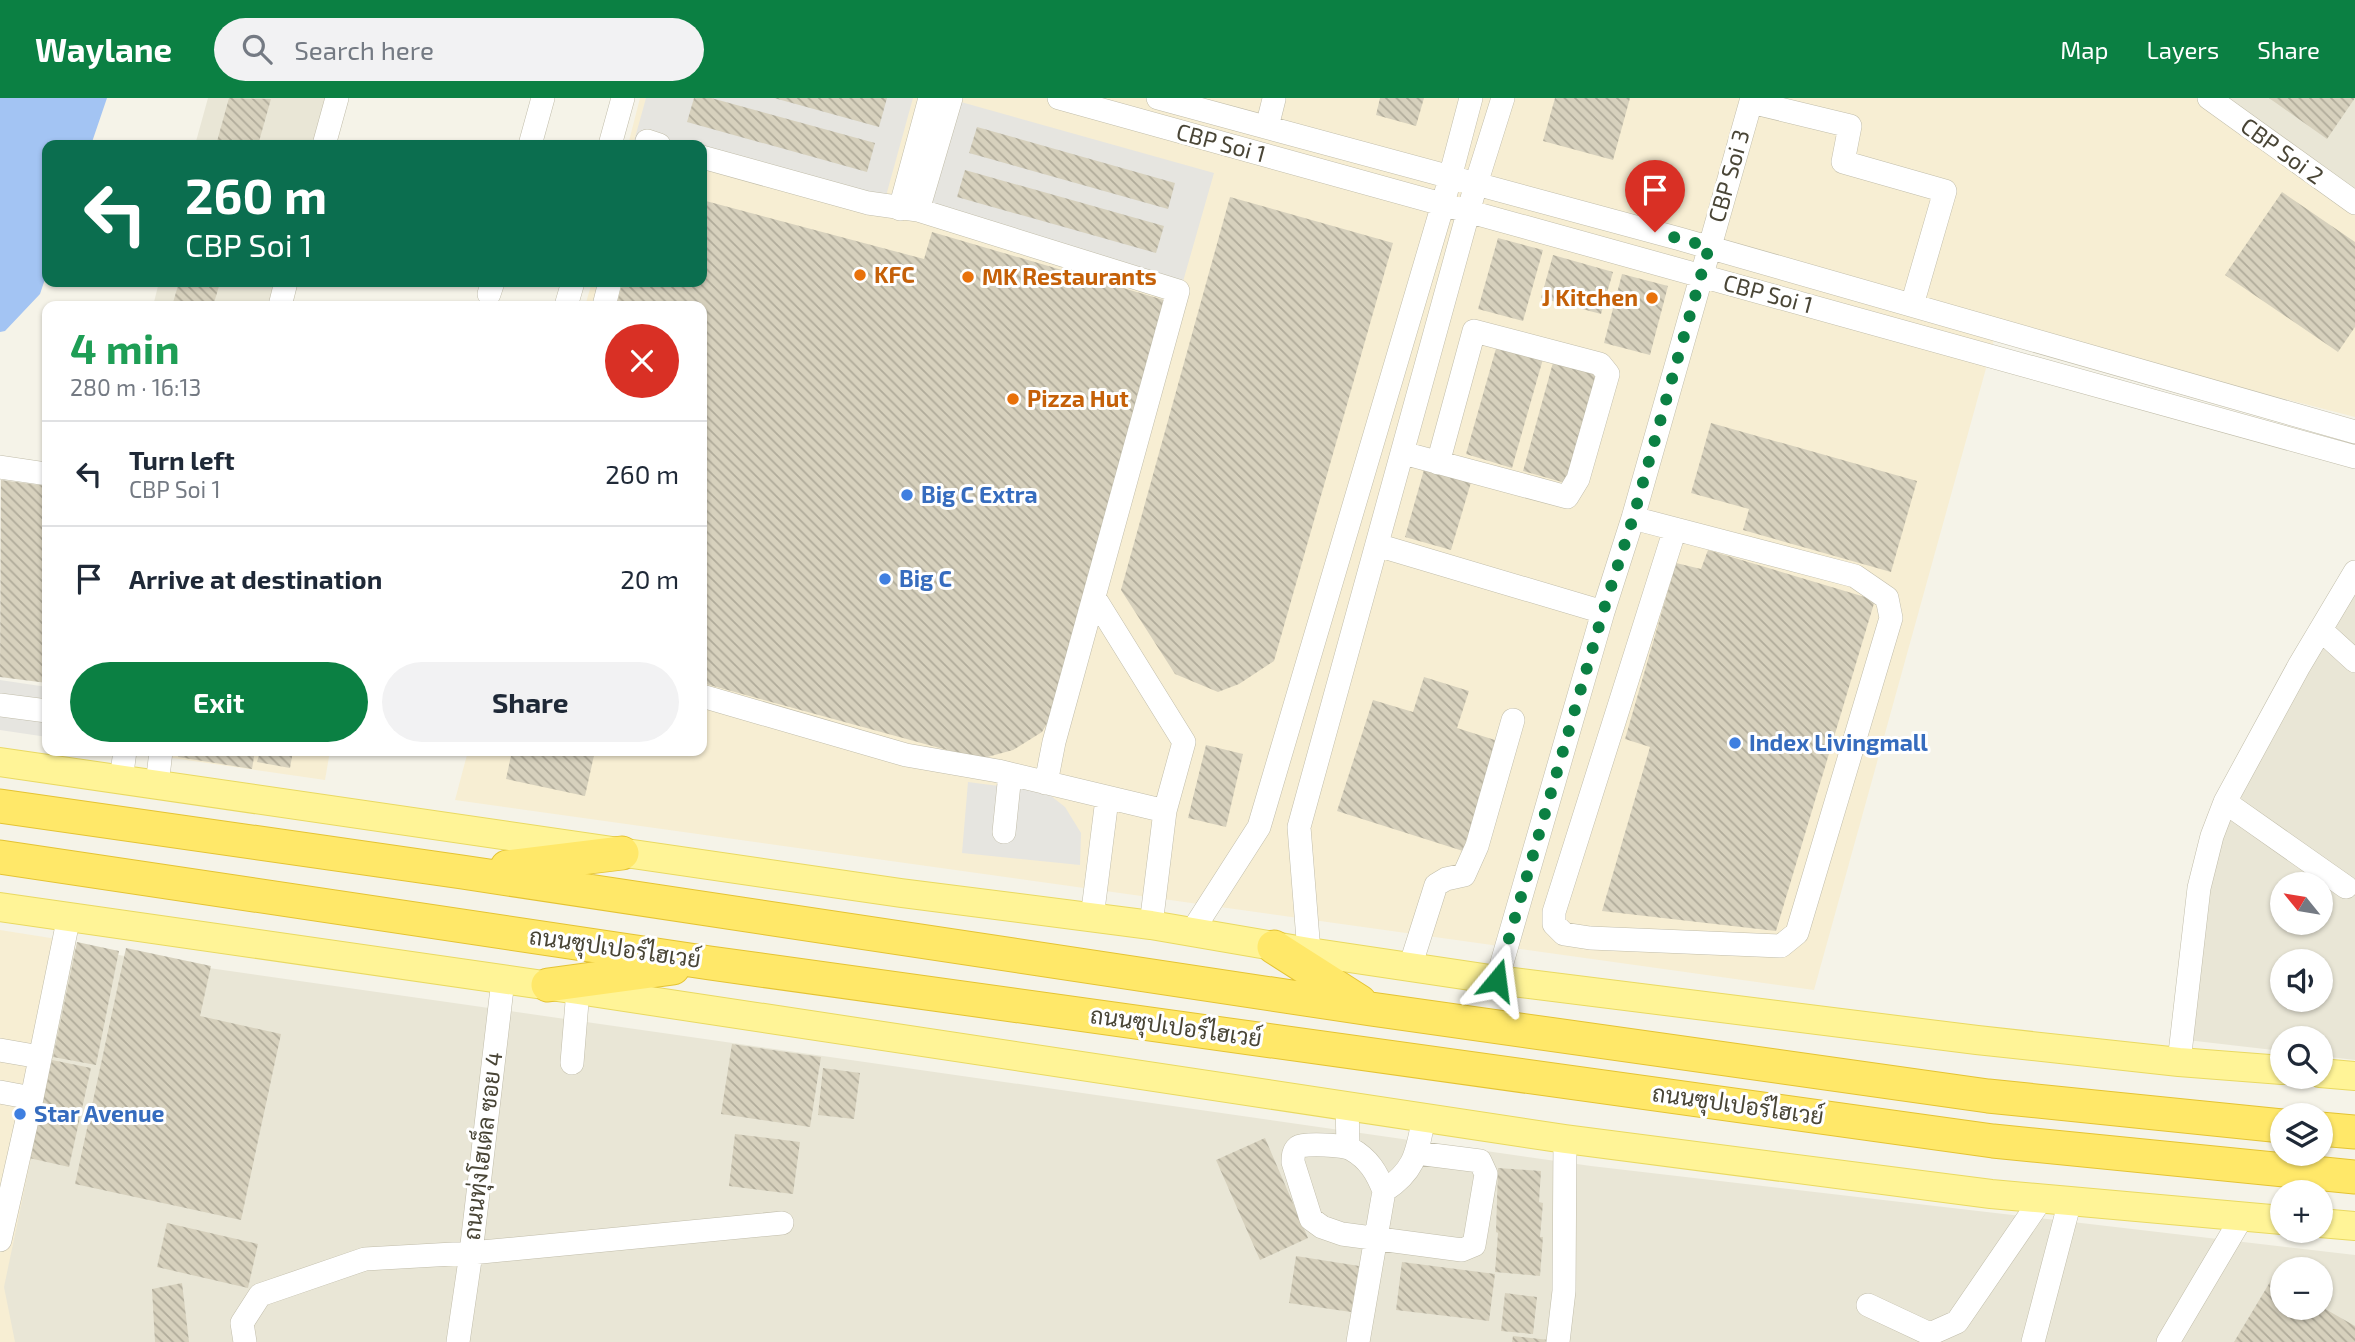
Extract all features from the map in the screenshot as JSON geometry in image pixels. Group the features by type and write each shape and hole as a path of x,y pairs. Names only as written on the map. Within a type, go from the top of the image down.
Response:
{"highway":[{"name":"ถนนซุปเปอร์ไฮเวย์","path":"0,806 462,872 1371,1009 1988,1096 2270,1125"},
{"path":"462,872 622,853"},
{"name":"ถนนซุปเปอร์ไฮเวย์","path":"0,857 710,962 1993,1141 2355,1177"},
{"path":"1274,947 1371,1009"},
{"path":"563,987 710,962"},
{"path":"2333,1130 2355,1132"}],"main road":[{"path":"0,762 622,853 1151,925 1274,947 1497,980 1977,1040 2270,1069"},
{"path":"0,907 563,987 1566,1139 2042,1198 2270,1219"},
{"path":"2333,1074 2355,1076"},
{"path":"2333,1224 2355,1226"}],"street":[{"path":"325,140 337,98"},
{"path":"531,140 543,98"},
{"path":"611,140 623,98"},
{"path":"909,210 930,98"},
{"path":"909,210 951,98"},
{"name":"CBP Soi 1","path":"1059,98 2355,457"},
{"name":"CBP Soi 1","path":"1158,98 1218,106 1267,127 1709,247 2355,432"},
{"path":"1191,933 1259,827 1443,204 1471,98"},
{"path":"1309,952 1299,827 1476,184 1503,98"},
{"name":"CBP Soi 2","path":"2209,98 2355,203"},
{"path":"1267,127 1274,99"},
{"path":"1752,100 1850,126 1843,162 1945,191 1912,305"},
{"name":"CBP Soi 3","path":"1497,980 1752,100"},
{"path":"1209,139 1218,106"},
{"path":"707,158 868,203 909,210 1178,291 1054,742 1046,783"},
{"path":"1403,453 1438,463 1567,497 1578,480 1608,374 1600,364 1474,331 1438,463"},
{"path":"2116,391 2123,365"},
{"path":"0,467 42,473"},
{"path":"1633,518 1855,576 1887,598 1891,618 1797,933 1781,946 1590,938 1564,934 1554,924 1554,912 1675,529"},
{"path":"1377,545 1603,612"},
{"path":"2179,1062 2199,888 2212,836 2225,802 2355,572"},
{"path":"1094,597 1184,742 1165,811 1151,925"},
{"path":"2321,630 2355,661"},
{"path":"707,697 906,755 1010,774 1165,811"},
{"path":"0,705 42,710"},
{"path":"1410,967 1436,885 1446,879 1464,875 1477,846 1513,720"},
{"path":"121,779 124,756"},
{"path":"157,785 160,756"},
{"path":"1004,832 1010,774"},
{"path":"1092,918 1107,799"},
{"path":"2225,802 2346,887"},
{"path":"1259,827 1299,827"},
{"path":"0,1240 69,916"},
{"name":"ถนนทุ่งโฮเต็ล ซอย 4","path":"245,1342 242,1323 260,1295 365,1259 471,1253 503,980"},
{"path":"563,987 572,1062"},
{"path":"0,1050 40,1057"},
{"path":"0,1093 32,1098"},
{"path":"1347,1105 1348,1146"},
{"path":"1384,1191 1401,1180 1411,1166 1417,1153 1424,1116"},
{"path":"1558,1342 1564,1291 1566,1139"},
{"path":"1359,1342 1367,1285 1376,1239 1384,1191 1375,1170 1348,1146 1306,1144 1298,1147 1293,1155 1311,1219 1322,1227 1342,1234 1376,1239 1432,1244 1462,1250 1474,1245 1486,1174 1480,1161 1417,1153"},
{"path":"1868,1305 1930,1334 1957,1322 2042,1198"},
{"path":"2033,1342 2070,1201"},
{"path":"2168,1342 2242,1217"},
{"path":"458,1342 471,1253 782,1223"}],"shaded area":[{"path":"208,98 341,98 329,140 196,140"},
{"path":"640,98 2225,98 2355,190 2355,417 1998,325 1814,990 455,800 467,756 707,756 707,301 586,301 591,287 707,287 707,140 629,140"},
{"path":"646,98 913,98 881,214 707,167 707,140 634,140"},
{"path":"2225,98 2355,98 2355,190"},
{"path":"961,102 1214,173 1182,285 929,214"},
{"path":"158,287 291,287 286,301 154,301"},
{"path":"2355,582 2355,1060 2333,1057 2333,1026 2270,1026 2270,1050 2187,1040 2196,939 2230,800"},
{"path":"0,680 42,686 42,736 0,730"},
{"path":"159,756 329,756 325,780"},
{"path":"968,782 1046,792 1065,807 1081,833 1080,865 962,853"},
{"name":"Star Avenue","path":"0,930 76,942 4,1287 15,1342 0,1342"},
{"path":"0,938 1591,1166 2355,1255 2355,1342 0,1342"}],"water":[{"path":"0,98 107,98 93,140 42,140 42,287 40,294 5,331 0,332"}],"building":[{"path":"229,98 271,99 259,140 217,140"},
{"path":"694,98 711,98 875,143 867,172 687,122"},
{"path":"774,98 887,98 879,127"},
{"path":"1380,98 1424,98 1416,126 1376,115"},
{"path":"1555,98 1630,98 1613,160 1543,141"},
{"path":"2269,98 2355,98 2327,139"},
{"path":"977,127 1175,183 1168,209 969,153"},
{"path":"965,170 1164,226 1156,253 957,197"},
{"path":"2282,192 2355,242 2355,327 2338,352 2225,275"},
{"path":"1230,197 1393,243 1274,661 1239,684 1218,692 1175,674 1121,590"},
{"name":"Big C Extra","path":"707,201 924,259 932,232 1164,300 1059,703 1042,732 1013,750 980,759 707,684 707,301 617,301 622,287 707,287"},
{"path":"1498,238 1543,250 1523,321 1478,309"},
{"path":"1553,255 1613,272 1601,314 1541,298"},
{"path":"1622,274 1668,286 1650,355 1604,343"},
{"path":"178,287 219,287 215,301 173,301"},
{"path":"1497,345 1543,359 1512,468 1466,454"},
{"path":"1554,359 1600,372 1569,484 1523,471"},
{"path":"1711,423 1917,481 1891,572 1743,530 1749,509 1691,493"},
{"path":"1425,466 1472,479 1451,550 1405,537"},
{"path":"1,480 42,485 42,682 0,677"},
{"name":"Index Livingmall","path":"1708,550 1875,600 1776,931 1602,911 1650,747 1625,739 1676,563 1701,569"},
{"path":"1424,677 1469,691 1457,728 1498,741 1463,851 1337,811 1373,700 1413,712"},
{"path":"1206,745 1243,754 1226,827 1188,818"},
{"path":"178,756 254,756 252,769"},
{"path":"259,756 292,756 290,768 257,762"},
{"path":"511,756 594,756 585,796 506,779"},
{"path":"77,942 119,951 96,1065 53,1057"},
{"path":"126,948 211,966 200,1016 281,1034 241,1220 75,1184"},
{"path":"732,1044 821,1057 810,1127 721,1114"},
{"path":"52,1060 91,1068 69,1167 29,1158"},
{"path":"823,1068 860,1073 854,1119 818,1115"},
{"path":"735,1134 800,1142 793,1194 729,1186"},
{"path":"1265,1138 1308,1238 1260,1260 1216,1160"},
{"path":"1498,1168 1541,1171 1539,1202 1543,1203 1540,1237 1543,1237 1540,1276 1495,1272"},
{"path":"167,1223 258,1244 248,1288 157,1267"},
{"path":"1296,1256 1359,1266 1351,1312 1289,1303"},
{"path":"1402,1262 1495,1274 1489,1321 1396,1310"},
{"path":"2270,1282 2270,1320 2333,1320 2333,1313 2355,1326 2355,1342 2234,1342"},
{"path":"182,1283 189,1342 155,1342 152,1289"},
{"path":"1505,1293 1537,1297 1533,1334 1501,1331"},
{"path":"1513,1336 1549,1340 1549,1342 1512,1342"}],"place":[{"name":"KFC","path":"860,275"},
{"name":"MK Restaurants","path":"968,277"},
{"name":"J Kitchen","path":"1652,298"},
{"name":"Pizza Hut","path":"1013,399"},
{"name":"Big C Extra","path":"907,495"},
{"name":"Big C","path":"885,579"},
{"name":"Index Livingmall","path":"1735,743"},
{"name":"Star Avenue","path":"20,1114"}],"route":[{"path":"1497,980 1603,612 1633,518 1709,247 1655,232"}]}
